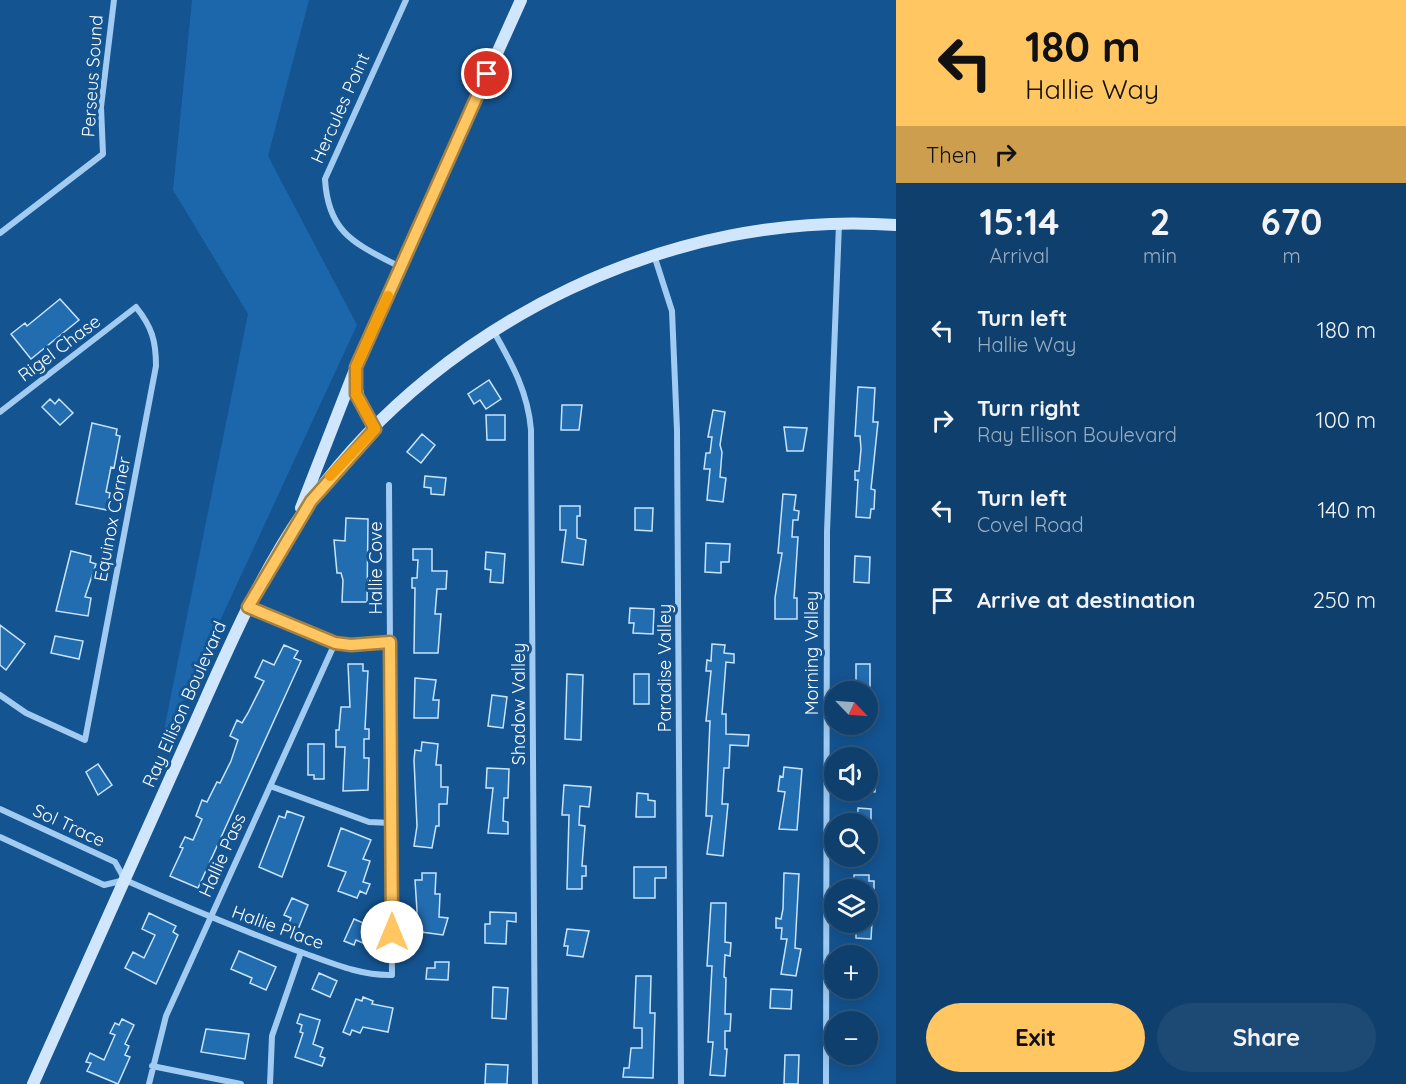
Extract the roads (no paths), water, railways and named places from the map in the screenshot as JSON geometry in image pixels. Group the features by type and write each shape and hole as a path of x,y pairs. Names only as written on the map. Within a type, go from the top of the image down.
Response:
{"street":[{"name":"Perseus Sound","path":"0,233 103,154 101,107 114,0"},
{"name":"Hercules Point","path":"401,267 347,236 333,219 326,202 325,179 406,0"},
{"path":"292,531 356,367 521,0"},
{"name":"Ray Ellison Boulevard","path":"33,1084 248,607 292,531 328,480 375,429 447,365 494,332 551,298 594,278 654,255 737,234 839,223 896,225"},
{"name":"Morning Valley","path":"826,1084 827,532 839,223"},
{"name":"Paradise Valley","path":"654,255 672,311 677,418 681,1084"},
{"name":"Rigel Chase","path":"0,412 136,308"},
{"name":"Equinox Corner","path":"0,695 26,713 85,740 156,366 153,334 136,308"},
{"name":"Shadow Valley","path":"494,332 523,387 528,403 531,430 535,1084"},
{"path":"356,367 356,394 375,429"},
{"name":"Hallie Cove","path":"389,485 392,975"},
{"path":"248,607 335,643 351,645 390,642"},
{"name":"Hallie Pass","path":"149,1084 166,1016 335,643"},
{"path":"270,786 369,822 391,823"},
{"name":"Sol Trace","path":"0,809 114,862 125,880"},
{"path":"0,837 104,885 125,880"},
{"name":"Hallie Place","path":"125,880 210,919 301,952 360,972 392,975"},
{"path":"270,1084 272,1036 301,952"},
{"path":"152,1066 241,1084"}]}
